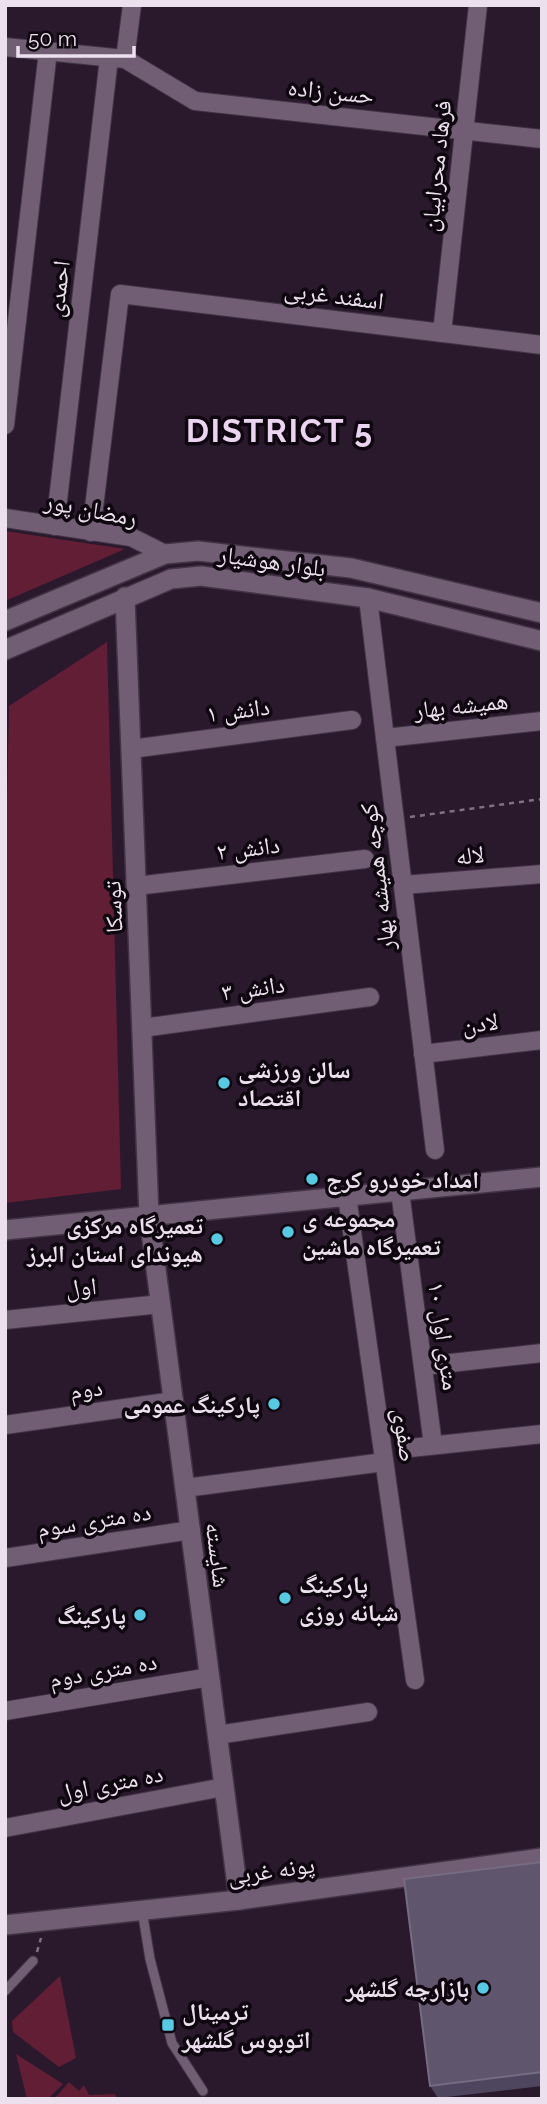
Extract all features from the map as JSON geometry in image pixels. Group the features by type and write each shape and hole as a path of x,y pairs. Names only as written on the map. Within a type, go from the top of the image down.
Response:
{"street":[{"name":"احمدی","path":"55,526 117,58 132,5"},
{"name":"فرهاد محرابیان","path":"442,333 478,5"},
{"path":"5,47 117,58"},
{"path":"5,425 48,51"},
{"name":"حسن زاده","path":"117,58 195,101 542,139"},
{"name":"اسفند غربی","path":"91,532 120,295 542,345"},
{"name":"رمضان پور","path":"5,518 131,537 165,554"},
{"name":"بلوار هوشیار","path":"5,621 165,554 198,551 351,568 542,613"},
{"name":"بلوار هوشیار","path":"5,650 172,579 201,576 368,598 542,641"},
{"name":"توسکا","path":"125,597 149,1216"},
{"name":"کوچه همیشه بهار","path":"368,598 435,1150"},
{"name":"دانش ۱","path":"131,749 352,720"},
{"name":"همیشه بهار","path":"385,738 542,721"},
{"name":"دانش ۲","path":"136,886 365,859"},
{"name":"لاله","path":"403,886 542,874"},
{"name":"دانش ۳","path":"142,1028 370,997"},
{"name":"لادن","path":"423,1054 542,1040"},
{"path":"5,1230 542,1177"},
{"name":"۱۰ متری اول","path":"400,1191 433,1446"},
{"name":"صفوی","path":"347,1196 415,1680"},
{"name":"شایسته","path":"149,1216 239,1900"},
{"name":"اول","path":"5,1320 161,1304"},
{"path":"423,1367 542,1353"},
{"name":"دوم","path":"5,1424 174,1401"},
{"path":"410,1448 542,1434"},
{"path":"185,1488 384,1462"},
{"name":"ده متری سوم","path":"5,1558 191,1530"},
{"name":"ده متری دوم","path":"5,1711 210,1676"},
{"path":"217,1735 368,1712"},
{"name":"ده متری اول","path":"5,1828 224,1787"},
{"name":"پونه غربی","path":"5,1925 239,1900 542,1858"}],"lane":[{"path":"142,1910 150,1959 172,2043 204,2091"},
{"path":"5,1991 33,1961"}],"path":[{"path":"395,819 542,799"},
{"path":"33,1961 41,1941 41,1920"}],"shaded area":[{"path":"5,531 125,549 5,601"},
{"path":"107,642 121,1189 5,1203 5,906 9,706"},
{"path":"60,1976 76,2058 59,2067 13,2032 12,2021"},
{"path":"16,2054 63,2084 48,2099 27,2099"},
{"path":"69,2082 79,2091 84,2085 89,2095 115,2094 117,2099 54,2099"}],"building":[{"name":"بازارچه گلشهر","path":"542,1862 542,2072 430,2086 404,1879"}],"place":[{"name":"سالن ورزشی اقتصاد","path":"224,1083"},
{"name":"امداد خودرو کرج","path":"312,1179"},
{"name":"مجموعه ی تعمیرگاه ماشین","path":"288,1232"},
{"name":"تعمیرگاه مرکزی هیوندای استان البرز","path":"217,1239"},
{"name":"پارکینگ عمومی","path":"274,1404"},
{"name":"پارکینگ شبانه روزی","path":"285,1598"},
{"name":"پارکینگ","path":"140,1615"},
{"name":"بازارچه گلشهر","path":"483,1988"},
{"name":"ترمینال اتوبوس گلشهر","path":"168,2025"}],"district":[{"name":"DISTRICT 5","path":"280,430"}]}
